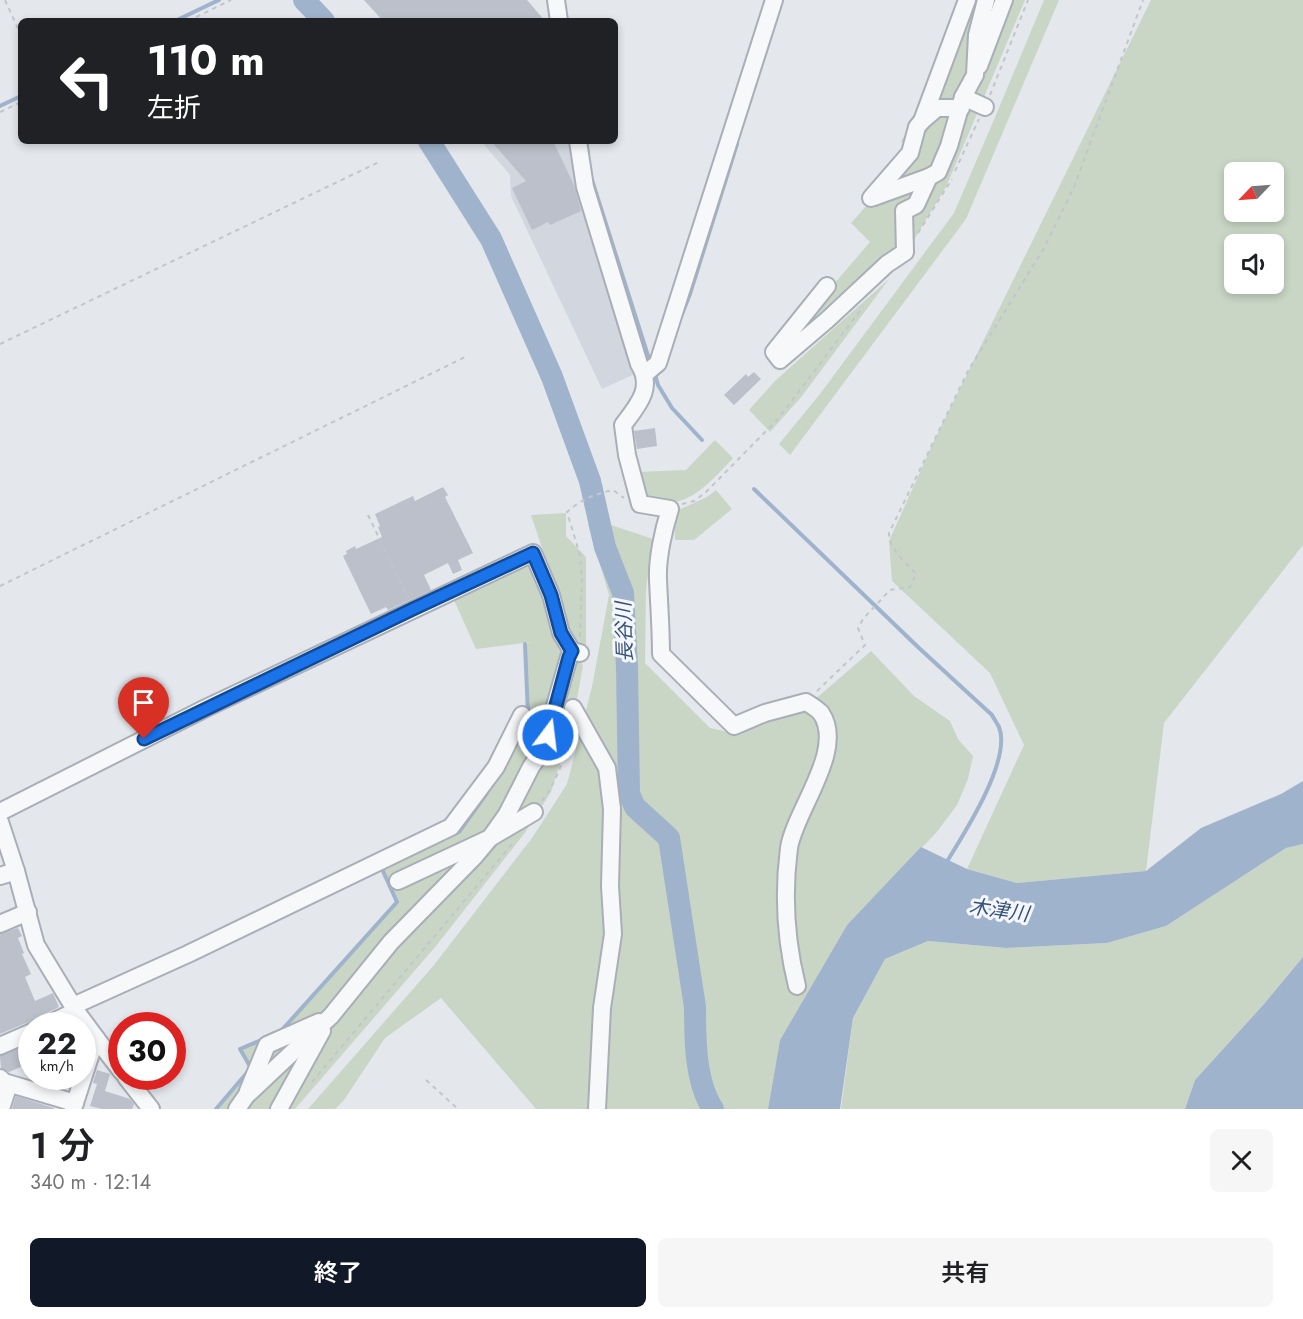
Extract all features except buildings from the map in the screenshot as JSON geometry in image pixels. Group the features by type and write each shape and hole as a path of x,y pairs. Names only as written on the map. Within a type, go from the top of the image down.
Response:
{"street":[{"path":"556,0 559,18"},
{"path":"645,374 658,363 774,0"},
{"path":"922,121 967,0"},
{"path":"975,75 977,35 987,0"},
{"path":"985,107 962,103 937,108 917,127 910,153 872,198 938,172 962,103 989,43 1004,0"},
{"path":"578,144 585,187 639,364 645,374 643,399 624,425 627,455 640,504 670,508 658,576 662,627 661,654 734,726 765,713 807,702 820,712 827,726 828,741 818,776 801,813 790,846 787,880 787,934 797,986"},
{"path":"827,286 774,352 780,360 887,264 905,252 904,211 916,205 929,177"},
{"path":"0,812 206,708 533,553 551,595 561,633 576,652 569,657 542,751 531,767 507,814 475,856 391,942 331,1016 242,1102"},
{"path":"573,708 607,768 612,808 610,886 613,934 602,1008 597,1109"},
{"path":"68,1012 451,827 496,767 522,715"},
{"path":"398,881 490,838 534,812"},
{"path":"0,822 8,874 28,912 36,945 78,1012"},
{"path":"0,924 28,912"},
{"path":"279,1109 331,1016"},
{"path":"0,1046 18,1038"},
{"path":"96,1038 108,1053"},
{"path":"1,1109 3,1082 74,1106 79,1090"},
{"path":"136,1090 150,1109"}],"path":[{"path":"4,0 18,29"},
{"path":"194,18 231,0"},
{"path":"807,702 865,645 858,627 863,619 890,590 910,587 916,574 892,548 889,533 969,369 1043,250 1074,187 1143,0"},
{"path":"0,112 18,103"},
{"path":"0,344 379,162"},
{"path":"0,586 467,356"},
{"path":"578,502 613,490 640,504"},
{"path":"368,515 413,609"},
{"path":"426,1080 458,1109"}],"shaded area":[{"path":"484,144 576,144 637,373 602,389 511,196 510,175"}],"green space":[{"path":"970,0 1025,0 946,187 907,251 869,268 773,355 870,242 851,223 909,158 901,147 904,144 901,141 915,124"},
{"path":"1044,0 1059,0 966,219 790,455 779,444 820,394 954,213"},
{"path":"1151,0 1303,0 1303,545 1164,723 1146,871 1017,883 967,869 1024,745 990,673 892,581 889,541 934,441"},
{"path":"889,279 802,396 770,432 749,410 775,381"},
{"path":"715,440 733,458 703,488 675,502 662,503 642,498 638,472 686,470"},
{"path":"716,490 732,509 694,540 675,540 674,512 707,497"},
{"path":"566,513 566,536 586,557 586,648 572,645 583,666 572,726 551,792 524,834 436,946 295,1109 216,1109 251,1068 240,1049 280,1032 397,902 382,869 459,832 502,771 529,714 525,644 531,642 476,649 454,600 523,567 543,551 531,515"},
{"path":"596,520 653,539 646,589 645,663 710,728 728,732 798,714 871,651 914,696 950,721 958,739 973,756 968,779 957,805 936,833 847,925 780,1040 768,1109 536,1109 441,998 385,1038 344,1100 335,1109 308,1109 434,965 532,838 567,784 592,687 609,595 588,524"},
{"path":"1303,844 1303,957 1195,1080 1185,1109 841,1109 853,1018 885,959 928,941 1006,948 1107,943 1166,926 1286,848"}],"water":[{"name":"木津川","path":"1303,781 1303,844 1286,848 1166,926 1107,943 1006,948 928,941 885,959 853,1018 840,1109 768,1109 780,1040 847,925 921,847 967,869 1017,883 1146,871 1201,828 1281,794"},
{"path":"1303,957 1303,1109 1185,1109 1195,1080"}],"waterway":[{"path":"181,18 219,0"},
{"name":"長谷川","path":"304,0 321,18"},
{"path":"0,106 18,97"},
{"name":"長谷川","path":"431,144 491,239 552,377 590,481 605,547 623,593 629,794 635,807 669,838 695,1007 699,1073 713,1109"},
{"path":"586,144 588,155"},
{"path":"682,314 737,144"},
{"path":"592,180 651,365"},
{"path":"654,371 658,385 672,408 702,440"},
{"path":"754,489 992,715 999,727 1001,741 999,758 993,777 974,816 946,863"},
{"path":"525,644 528,715"},
{"path":"452,835 459,832 487,793"},
{"path":"281,1031 397,902 382,869 386,867"},
{"path":"216,1109 251,1068 240,1049 266,1038"}],"route":[{"path":"144,739 533,553 551,595 561,633 572,651 548,735"}]}
